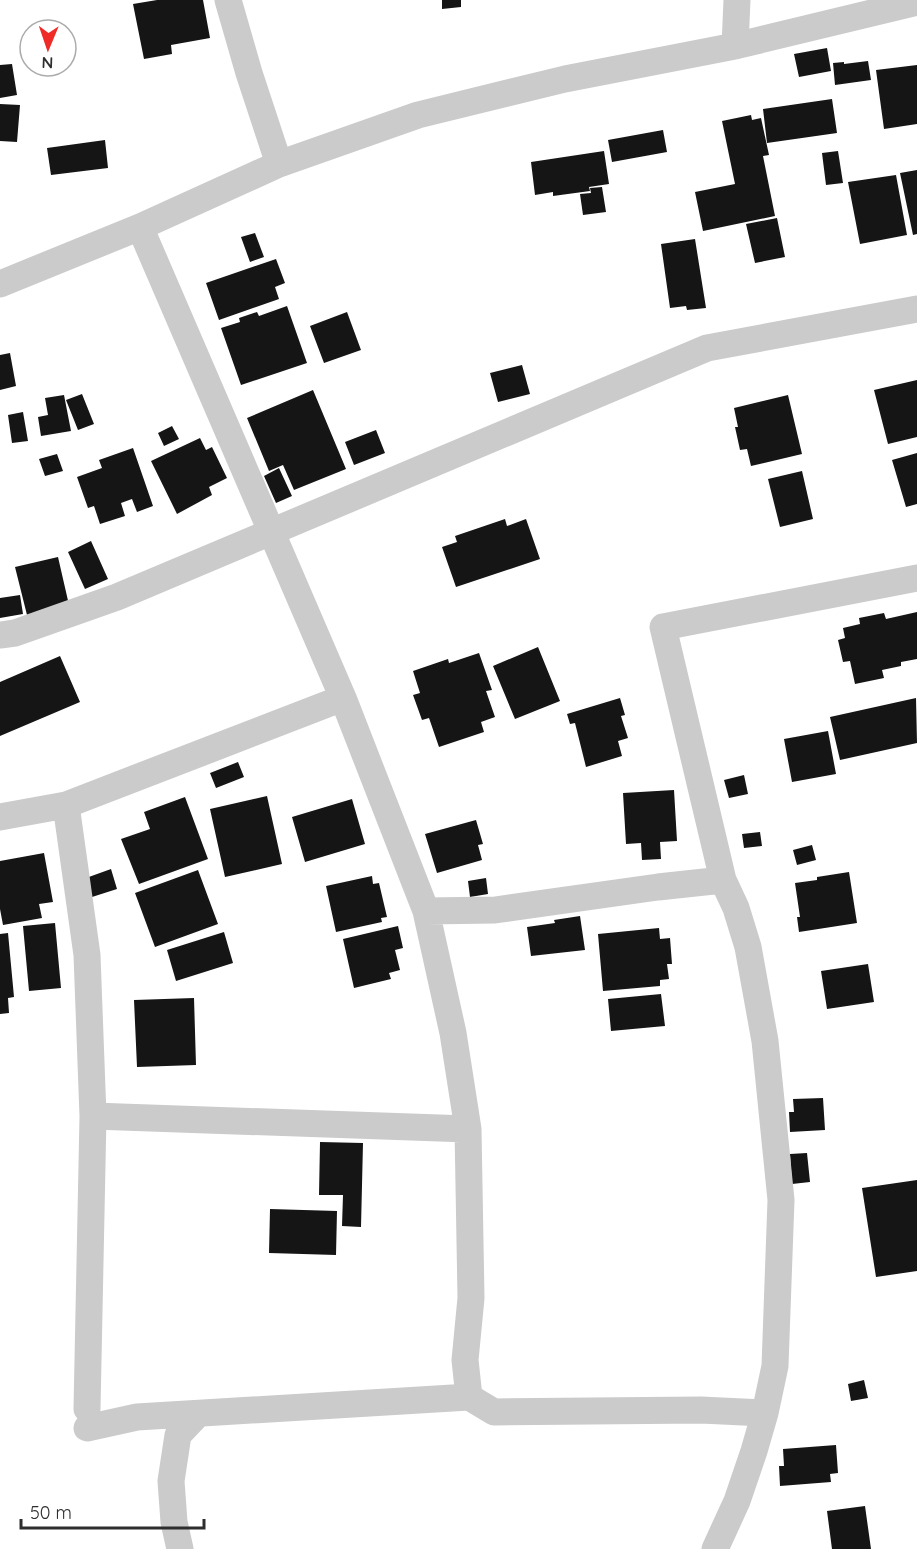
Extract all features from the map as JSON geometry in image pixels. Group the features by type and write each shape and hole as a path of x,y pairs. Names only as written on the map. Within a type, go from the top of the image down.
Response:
{"street":[{"path":"228,0 279,164"},
{"path":"735,46 736,0"},
{"path":"0,284 140,226 279,164 418,115 565,79 735,46 917,2"},
{"path":"140,226 342,698 426,911 453,1033 468,1129 471,1298 465,1360 469,1396"},
{"path":"0,635 15,633 117,597 706,348 917,309"},
{"path":"715,1549 737,1502 765,1413 775,1366 781,1200 765,1041 748,946 736,908 723,880 663,627 917,578"},
{"path":"0,817 66,805 342,698"},
{"path":"66,805 87,955 93,1116 87,1418 137,1417 469,1396 494,1412 701,1410 765,1413"},
{"path":"426,911 495,910 723,880"},
{"path":"93,1116 468,1129"},
{"path":"180,1549 174,1522 171,1481 178,1435 198,1413"}],"building":[{"path":"157,0 203,0 210,38 171,45 172,54 144,59 133,4"},
{"path":"442,0 461,0 461,7 442,9"},
{"path":"827,48 831,71 799,77 794,54"},
{"path":"868,61 871,80 835,85 833,63"},
{"path":"12,64 17,95 0,98 0,65"},
{"path":"917,65 917,124 884,129 876,70"},
{"path":"832,99 837,133 767,143 763,109"},
{"path":"0,104 20,105 17,142 0,141"},
{"path":"751,115 752,120 761,118 769,155 763,156 775,216 703,231 695,192 735,184 722,121"},
{"path":"663,130 667,152 612,162 608,140"},
{"path":"105,140 108,168 51,175 47,148"},
{"path":"604,151 609,184 589,187 590,191 553,196 553,192 535,195 531,162"},
{"path":"838,151 843,183 826,185 822,153"},
{"path":"917,170 917,234 913,235 900,173"},
{"path":"896,175 907,235 860,244 848,182"},
{"path":"602,187 606,212 583,215 580,194 591,193 590,188"},
{"path":"777,218 785,257 755,263 746,224"},
{"path":"255,233 264,257 250,262 241,237"},
{"path":"695,239 706,308 687,310 686,306 670,308 661,244"},
{"path":"276,259 285,283 275,287 279,299 219,320 206,283"},
{"path":"287,306 307,363 241,385 221,328 240,322 239,318 257,312 259,316"},
{"path":"347,312 361,350 324,363 310,326"},
{"path":"10,353 16,386 0,390 0,355"},
{"path":"522,365 530,394 498,402 490,373"},
{"path":"917,380 917,437 888,444 874,390"},
{"path":"313,390 346,469 294,490 283,465 269,471 247,418"},
{"path":"82,394 94,424 78,430 66,400"},
{"path":"64,395 71,431 41,436 38,417 48,415 45,398"},
{"path":"788,395 802,454 751,466 747,449 740,450 734,408"},
{"path":"23,412 28,441 12,443 8,415"},
{"path":"172,426 179,439 164,446 158,433"},
{"path":"376,430 385,453 354,465 345,442"},
{"path":"200,438 206,450 212,447 227,478 209,487 212,495 177,514 151,461"},
{"path":"133,448 153,506 137,512 132,499 121,503 125,516 100,524 94,506 88,508 77,477 102,468 99,460"},
{"path":"917,453 917,504 906,507 892,460"},
{"path":"57,454 63,471 45,476 39,459"},
{"path":"279,468 292,496 276,503 264,476"},
{"path":"802,471 813,519 780,527 768,479"},
{"path":"505,519 507,526 526,519 540,559 456,587 442,547 457,542 455,536"},
{"path":"91,541 108,579 85,589 68,552"},
{"path":"58,557 69,605 27,615 15,567"},
{"path":"20,595 23,614 0,618 0,598"},
{"path":"917,612 917,659 901,662 901,666 882,670 884,678 855,684 850,661 843,662 838,640 845,638 843,628 860,624 859,618 884,613 886,619"},
{"path":"538,647 560,701 515,719 493,666"},
{"path":"479,653 492,690 486,691 495,717 481,722 484,732 439,747 429,718 422,720 413,695 420,693 413,671 448,659 449,663"},
{"path":"60,656 80,702 0,736 0,682"},
{"path":"620,698 625,715 621,716 628,738 618,741 622,756 586,767 575,723 570,724 567,714"},
{"path":"916,698 917,743 840,760 830,717"},
{"path":"828,731 836,774 792,782 784,739"},
{"path":"238,762 244,777 216,788 210,773"},
{"path":"744,775 748,794 729,798 724,780"},
{"path":"674,790 677,841 660,842 661,859 642,860 641,843 626,844 623,793"},
{"path":"267,796 282,864 225,877 210,809"},
{"path":"185,797 208,859 139,884 121,839 150,829 144,812"},
{"path":"352,799 365,844 305,862 292,817"},
{"path":"476,820 483,844 478,845 482,860 437,873 425,834"},
{"path":"760,832 762,846 744,848 742,834"},
{"path":"812,845 816,860 797,865 793,850"},
{"path":"44,853 53,902 39,904 42,918 3,925 0,909 0,861"},
{"path":"111,869 117,889 92,897 86,878"},
{"path":"198,870 218,924 155,947 135,893"},
{"path":"849,872 857,923 799,932 797,917 800,917 795,883"},
{"path":"372,876 373,884 379,883 387,917 381,918 382,922 336,932 326,886"},
{"path":"486,878 488,894 470,897 468,881"},
{"path":"580,916 585,950 531,956 527,927"},
{"path":"55,923 61,988 29,991 23,926"},
{"path":"398,926 403,948 395,950 400,970 389,973 391,979 354,988 343,939"},
{"path":"659,928 660,939 670,938 672,964 667,964 669,979 660,980 660,986 603,991 598,934"},
{"path":"224,932 233,963 176,981 167,950"},
{"path":"8,933 14,997 8,998 9,1013 0,1014 0,934"},
{"path":"868,964 874,1002 827,1009 821,971"},
{"path":"661,994 665,1026 611,1031 608,999"},
{"path":"194,998 196,1065 137,1067 134,1000"},
{"path":"823,1098 825,1130 790,1132 789,1112 794,1112 793,1099"},
{"path":"320,1142 363,1143 361,1227 342,1226 343,1195 319,1195"},
{"path":"807,1153 810,1182 792,1184 790,1154"},
{"path":"917,1180 917,1271 876,1277 862,1188"},
{"path":"270,1209 337,1211 336,1255 269,1253"},
{"path":"864,1380 868,1398 851,1401 848,1384"},
{"path":"836,1445 838,1473 830,1474 831,1482 780,1486 779,1466 784,1466 783,1449"},
{"path":"865,1506 871,1549 832,1549 827,1511"}]}
